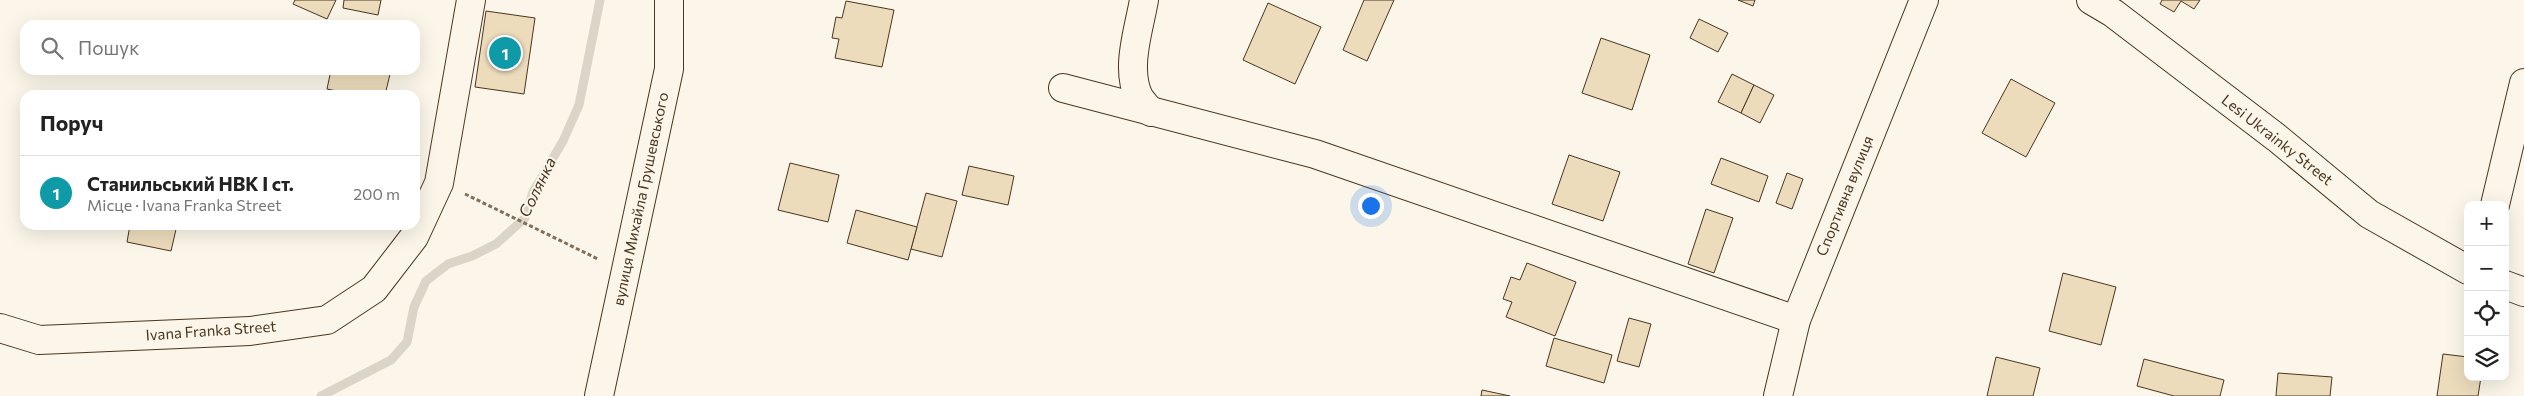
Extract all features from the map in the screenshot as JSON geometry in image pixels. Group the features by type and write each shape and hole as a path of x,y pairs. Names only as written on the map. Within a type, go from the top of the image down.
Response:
{"street":[{"name":"Ivana Franka Street","path":"420,224 439,183 471,0"},
{"name":"вулиця Михайла Грушевського","path":"599,396 669,68 668,0"},
{"path":"1144,0 1135,50 1133,79 1139,96 1151,112"},
{"name":"Спортивна вулиця","path":"1778,396 1796,320 1924,0"},
{"name":"Lesi Ukrainky Street","path":"2091,0 2113,14 2269,132 2369,214 2464,268"},
{"path":"2496,201 2524,83"},
{"path":"1063,88 1315,154 1796,320"},
{"name":"Ivana Franka Street","path":"0,328 39,340 250,331 327,320 374,289 414,237 417,230"},
{"path":"2509,286 2524,292"}],"path":[{"path":"470,196 581,252"}],"building":[{"path":"295,0 336,0 327,19 293,4"},
{"path":"344,0 381,0 378,15 343,8"},
{"path":"1364,0 1394,0 1367,61 1343,50"},
{"path":"1738,0 1755,0 1753,6"},
{"path":"2162,0 2200,0 2194,9 2181,1 2174,12 2160,4"},
{"path":"846,1 894,10 882,67 835,58 839,39 832,38 836,17 842,18"},
{"path":"1268,3 1321,27 1295,84 1243,60"},
{"path":"486,11 535,18 524,94 475,87"},
{"path":"1699,19 1728,33 1718,52 1690,38"},
{"path":"1601,38 1650,55 1632,110 1582,93"},
{"path":"1732,74 1754,85 1741,113 1718,102"},
{"path":"330,75 390,75 386,90 327,89"},
{"path":"2011,79 2055,103 2026,157 1982,133"},
{"path":"1754,85 1774,95 1760,123 1741,113"},
{"path":"1569,155 1620,172 1603,221 1552,204"},
{"path":"1721,158 1768,176 1759,202 1711,184"},
{"path":"790,163 839,175 828,222 778,210"},
{"path":"969,166 1014,176 1008,205 962,195"},
{"path":"1787,173 1803,179 1792,209 1776,203"},
{"path":"926,193 957,201 942,257 911,249"},
{"path":"1706,209 1733,218 1714,273 1688,264"},
{"path":"856,210 917,227 908,260 847,243"},
{"path":"129,230 176,230 171,251 127,242"},
{"path":"1527,263 1576,282 1555,336 1506,317 1512,302 1503,299 1511,277 1520,280"},
{"path":"2063,273 2116,287 2101,345 2049,331"},
{"path":"1629,318 1651,324 1639,367 1617,361"},
{"path":"1554,338 1612,355 1604,383 1546,366"},
{"path":"2443,354 2464,357 2464,381 2480,381 2478,396 2437,396"},
{"path":"1996,357 2040,368 2033,396 1987,396"},
{"path":"2144,359 2224,380 2220,396 2174,396 2137,386"},
{"path":"2278,373 2332,377 2330,396 2276,396"},
{"path":"1482,390 1510,396 1481,396"}],"waterway":[{"name":"Солянка","path":"321,396 391,360 407,342 414,307 426,281 448,264 472,256 496,244 525,218 533,192 563,141 579,105 600,0"}],"place":[{"name":"Станильський НВК І ст.","path":"505,53"}]}
